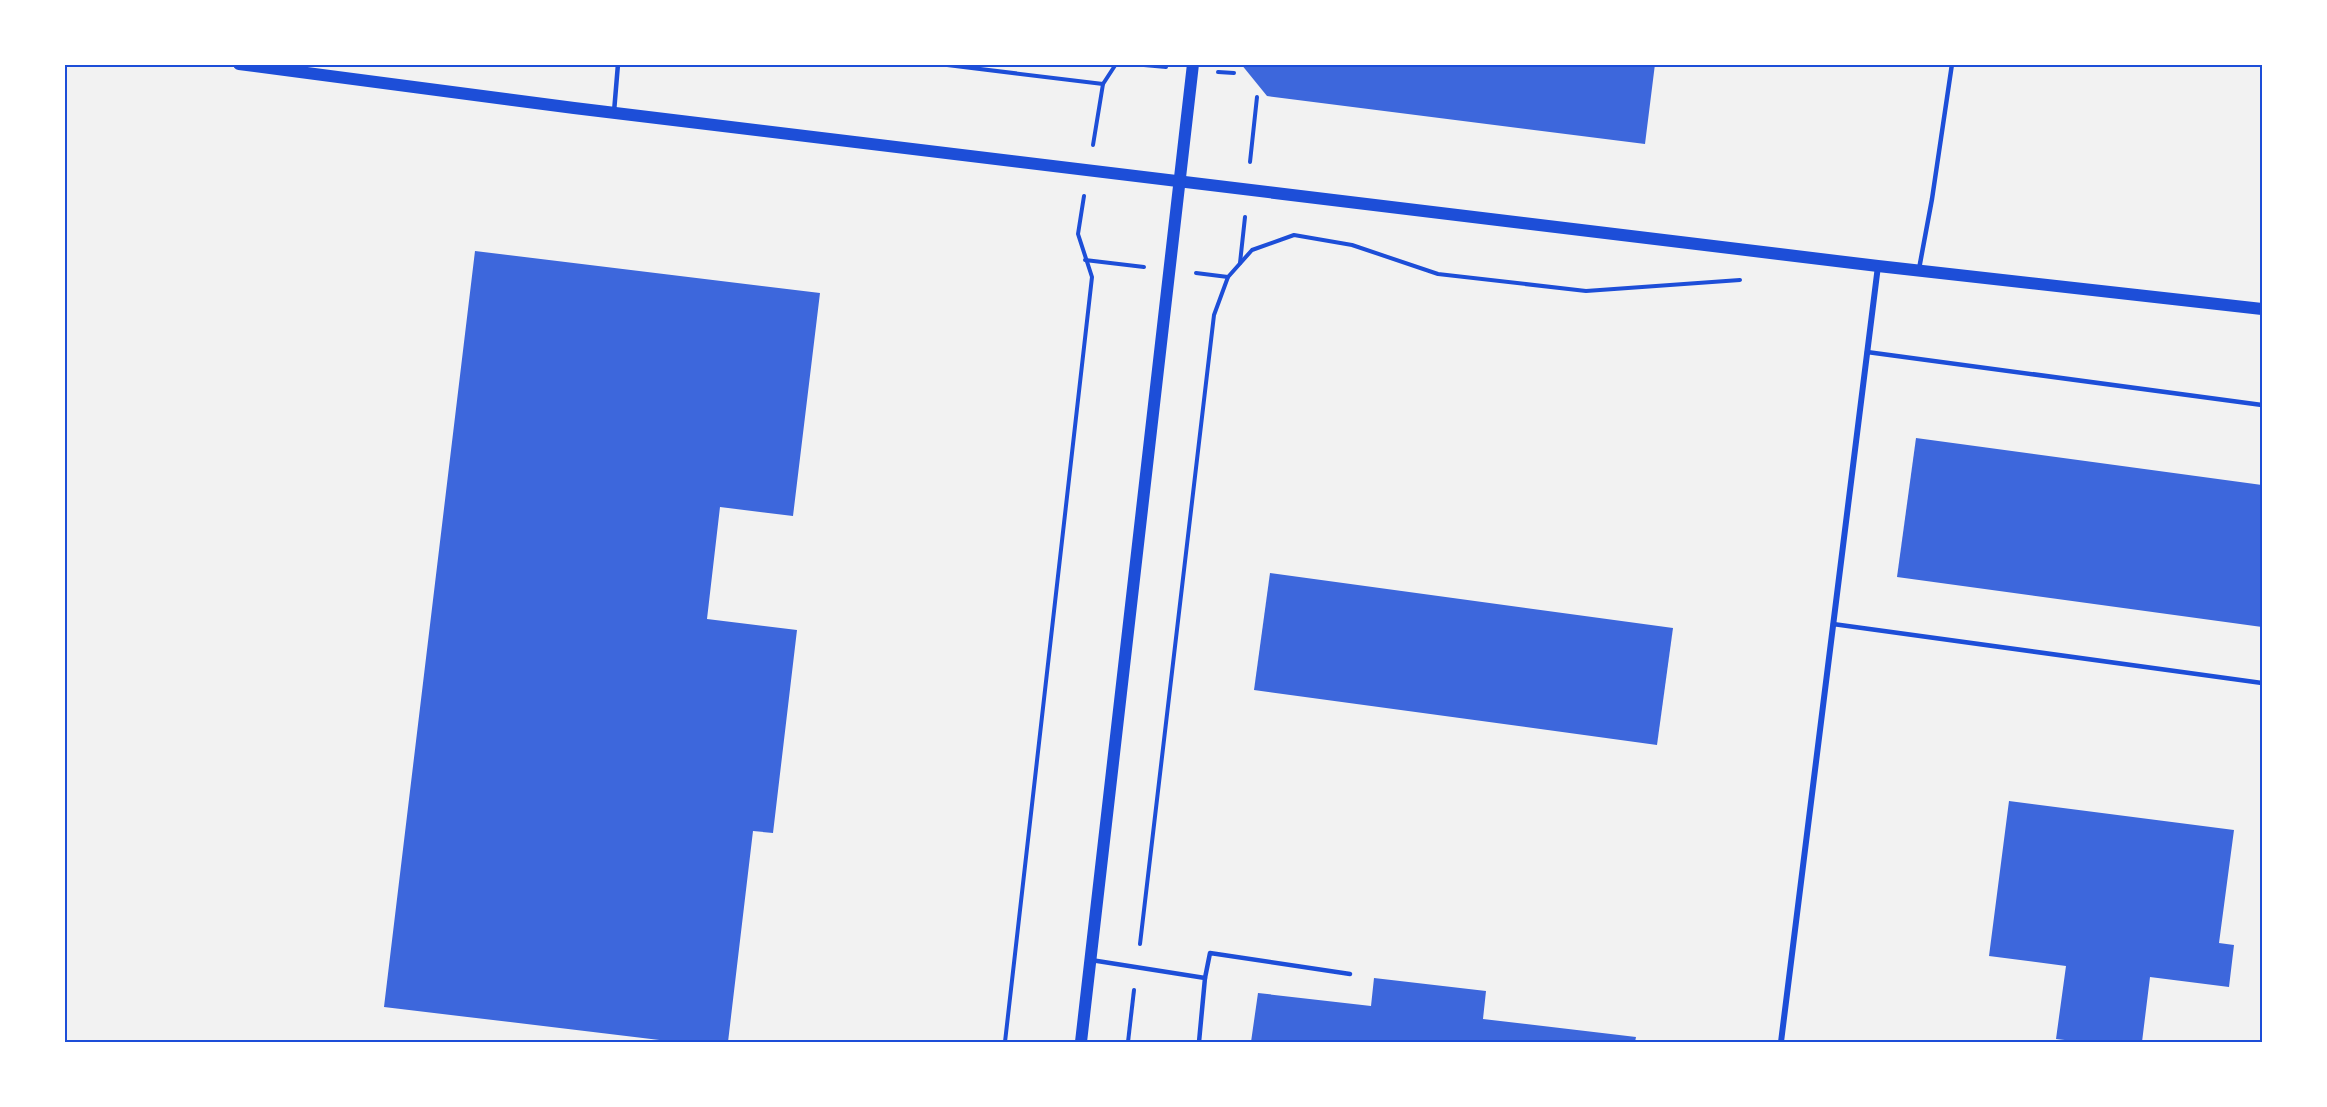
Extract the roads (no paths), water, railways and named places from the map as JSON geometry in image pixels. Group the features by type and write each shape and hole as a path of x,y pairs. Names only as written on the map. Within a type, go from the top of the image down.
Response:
{"main road":[{"path":"239,64 294,68 614,112 1918,271 2262,309"},
{"path":"1081,1042 1193,64"}],"street":[{"path":"1781,1042 1878,266"}],"lane":[{"path":"614,112 618,64"},
{"path":"1918,271 1932,199 1953,64"},
{"path":"1867,352 2262,405"},
{"path":"1833,624 2262,683"},
{"path":"1199,1042 1205,978 1210,953 1350,975"},
{"path":"1091,960 1205,978"}]}
